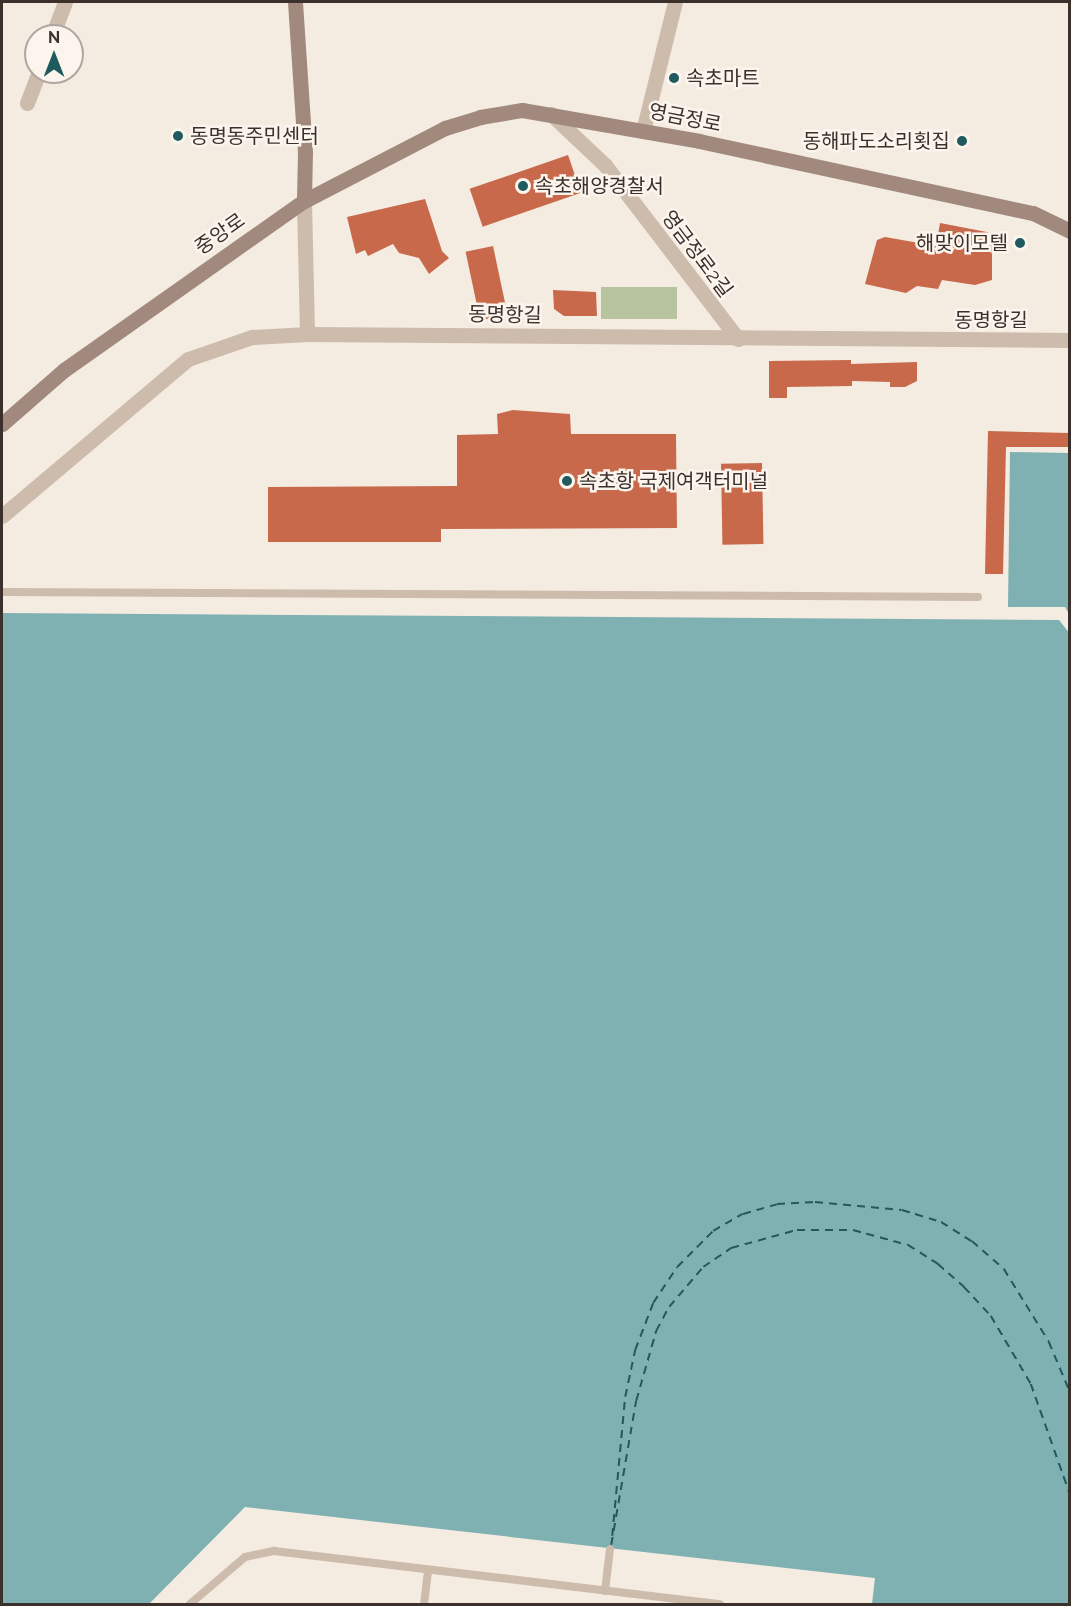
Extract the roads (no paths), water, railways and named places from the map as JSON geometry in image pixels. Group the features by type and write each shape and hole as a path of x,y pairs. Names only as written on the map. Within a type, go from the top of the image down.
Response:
{"street":[{"path":"57,24 65,2"},
{"path":"295,2 305,152 307,334"},
{"path":"643,131 675,2"},
{"path":"27,103 34,84"},
{"name":"영금정로","path":"304,201 445,128 522,110 643,131 1033,213 1070,231"},
{"name":"영금정로2길","path":"551,114 605,165 738,339"},
{"name":"중앙로","path":"2,424 64,370 304,201"},
{"name":"동명항길","path":"2,516 188,359 252,337 307,334 1070,340"}],"lane":[{"path":"2,592 978,597"},
{"path":"605,1591 610,1549"},
{"path":"190,1605 228,1569 260,1552 428,1569 720,1605"},
{"path":"424,1605 428,1569"}],"water":[{"path":"1010,452 1069,453 1069,614 1065,607 1008,607"},
{"path":"2,613 1059,620 1070,634 1069,1604 872,1604 875,1578 245,1507 149,1604 2,1604"}],"place":[{"name":"속초마트","path":"674,78"},
{"name":"동명동주민센터","path":"178,136"},
{"name":"동해파도소리횟집","path":"962,141"},
{"name":"속초해양경찰서","path":"523,186"},
{"name":"해맞이모텔","path":"1020,243"},
{"name":"속초항 국제여객터미널","path":"567,481"}]}
